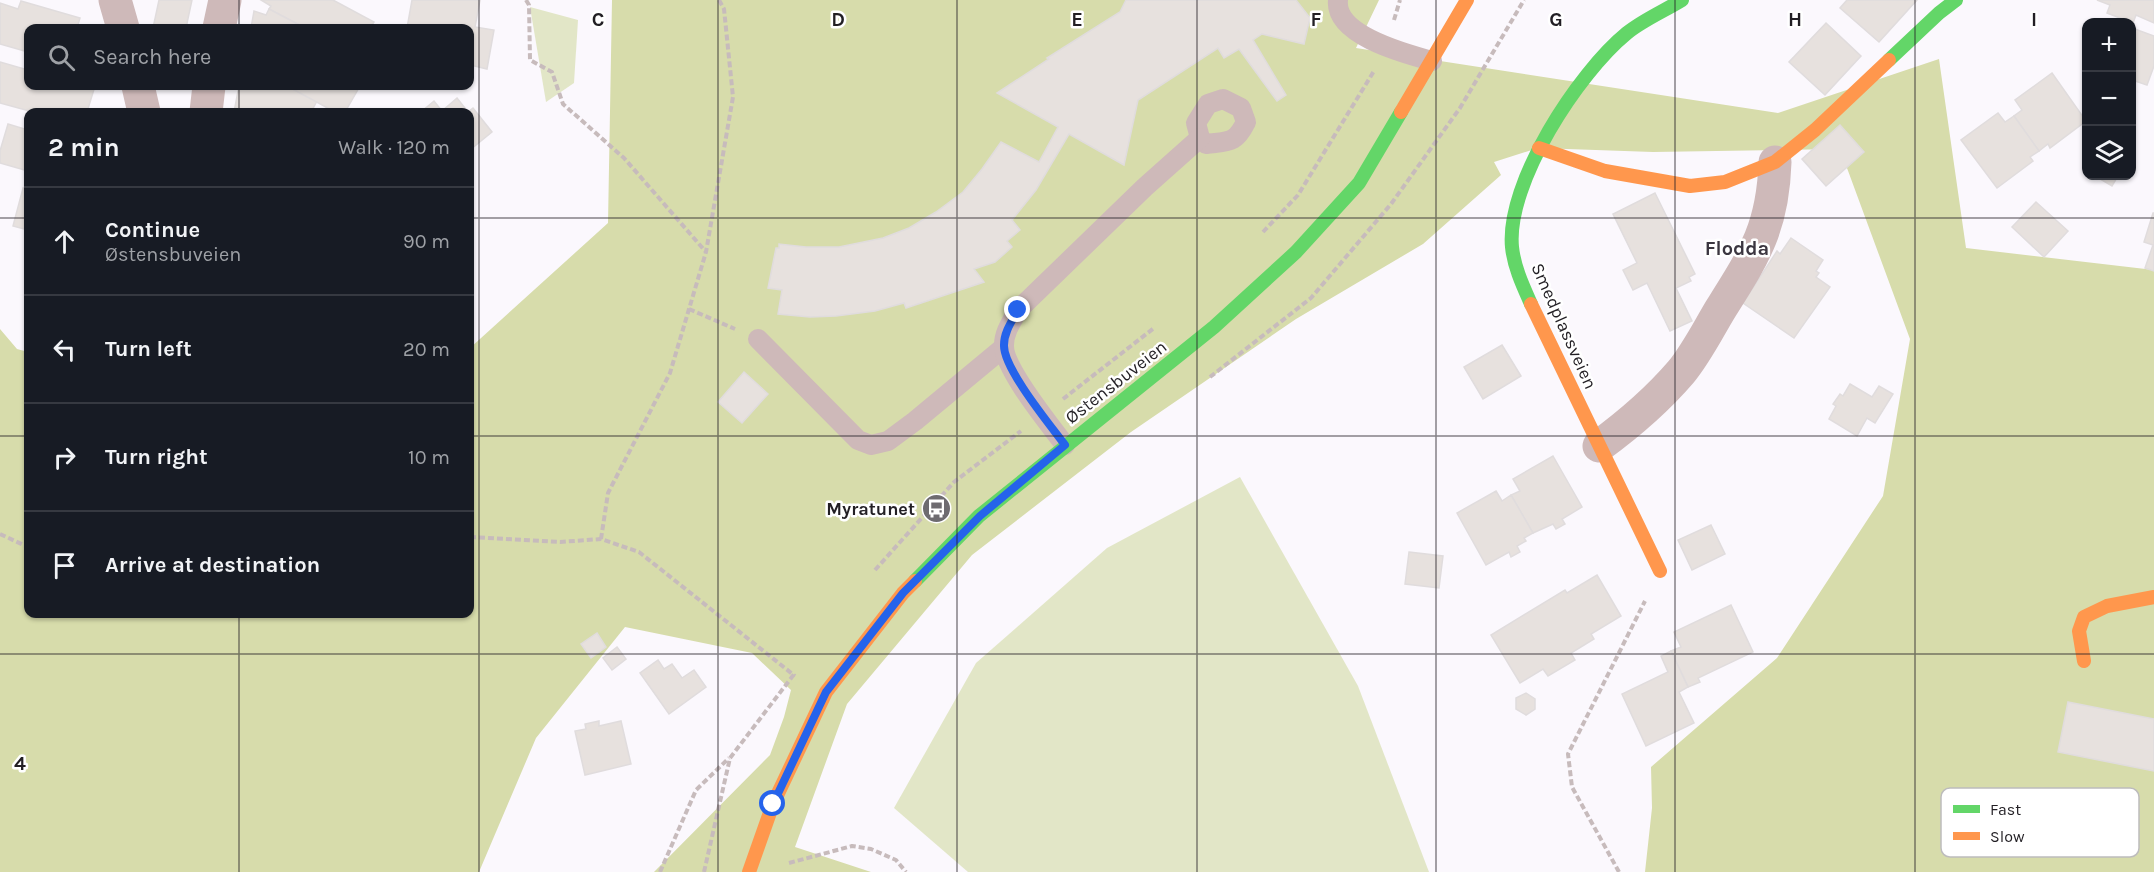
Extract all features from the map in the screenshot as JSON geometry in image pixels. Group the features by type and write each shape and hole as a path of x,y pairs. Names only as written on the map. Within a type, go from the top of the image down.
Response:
{"street":[{"path":"116,0 122,24"},
{"path":"220,24 225,0"},
{"name":"Østensbuveien","path":"751,867 773,804 826,692 903,593 980,516 1065,445 1214,327 1296,252 1359,183 1432,61 1460,6 1467,0"},
{"name":"Smedplassveien","path":"1660,571 1522,285 1511,244 1514,210 1539,148 1585,76 1627,34 1682,0"},
{"path":"1539,148 1605,171 1690,186 1725,182 1775,162 1815,130 1939,13 1956,0"},
{"path":"139,90 143,108"},
{"path":"206,108 209,90"},
{"path":"1599,446 1634,420 1682,371 1753,258 1766,227 1774,193 1775,162"},
{"path":"2084,661 2079,631 2084,617 2107,606 2154,597"}],"lane":[{"path":"1338,0 1340,13 1357,32 1387,48 1432,61"},
{"path":"1065,445 1012,369 1004,348 1005,335 1018,310 1145,187 1200,138"},
{"path":"758,339 858,440 871,445 888,441 906,428 1004,348"}],"path":[{"path":"526,0 529,5 530,60 552,72 563,104 624,158 706,252"},
{"path":"601,539 608,493 670,373 706,252 733,97 724,9 719,0"},
{"path":"689,309 758,339"},
{"path":"0,534 24,545"},
{"path":"474,537 560,542 601,539 639,552 793,675 826,692"},
{"path":"1619,872 1572,787 1568,754 1660,571"},
{"path":"660,872 696,789 730,758"},
{"path":"751,867 781,866 852,846 871,849 896,860 906,872"}],"green space":[{"path":"612,0 1379,0 1356,48 1778,113 1939,59 1966,248 2154,270 2154,872 1645,872 1652,808 1651,767 1777,658 1883,496 1910,339 1840,149 1653,152 1538,148 1494,162 1501,175 1423,244 1296,319 1131,432 972,555 847,704 795,847 871,872 654,872 770,755 791,690 752,653 625,627 536,738 479,872 0,872 0,329 17,349 24,351 24,618 474,618 474,344 608,223"},
{"path":"530,7 578,20 574,83 546,102"},
{"path":"1240,477 1358,686 1429,872 968,872 894,808 976,663 1107,548"}],"building":[{"path":"159,0 192,0 187,24 154,24"},
{"path":"261,0 333,0 374,22 373,24 297,24 269,9 271,6"},
{"path":"412,0 480,0 475,27 494,30 487,69 474,66 474,24 408,24"},
{"path":"1126,0 1296,0 1310,18 1304,44 1262,34 1253,40 1286,95 1277,101 1239,49 1224,58 1218,48 1138,100 1124,165 1069,134 1036,190 1012,220 1020,230 1007,241 1012,247 995,262 974,269 984,282 906,308 904,303 875,311 836,316 810,317 778,314 782,290 768,288 776,248 779,248 779,244 839,247 883,238 909,228 963,192 1001,142 1039,162 1058,127 997,93 1120,12"},
{"path":"1847,0 1917,0 1879,42 1840,8"},
{"path":"2097,0 2154,0 2154,23 2136,15 2135,18 2120,18 2107,13 2110,5"},
{"path":"21,1 80,18 78,24 24,24 24,51 0,44 0,3 18,9"},
{"path":"269,9 297,24 252,24 254,11 266,15"},
{"path":"1826,23 1861,56 1825,95 1789,62"},
{"path":"2136,29 2154,36 2154,66 2147,85 2136,81"},
{"path":"0,62 24,69 24,90 94,90 88,108 24,110 0,103"},
{"path":"2052,73 2082,115 2082,124 2050,148 2048,144 2039,151 2014,116 2022,110 2015,100"},
{"path":"238,90 295,90 317,101 313,108 235,108"},
{"path":"294,90 358,90 347,108 328,108"},
{"path":"457,98 465,108 445,108"},
{"path":"434,101 440,108 426,108"},
{"path":"474,109 492,132 474,147"},
{"path":"1998,113 2005,122 2014,116 2039,151 2030,157 2033,161 1997,188 1961,140"},
{"path":"8,124 24,129 24,170 0,163 0,151"},
{"path":"1840,125 1864,152 1826,186 1802,159"},
{"path":"2102,180 2116,180 2112,186"},
{"path":"23,188 24,188 24,229 13,226"},
{"path":"1655,193 1695,274 1689,277 1691,281 1676,288 1692,321 1670,331 1647,283 1633,290 1623,270 1637,263 1613,214"},
{"path":"2036,202 2068,231 2044,257 2012,227"},
{"path":"2153,213 2154,271 2145,268 2153,245 2144,242"},
{"path":"1791,238 1823,260 1816,271 1819,273 1816,277 1830,287 1794,338 1743,303 1777,251 1780,254"},
{"path":"1502,345 1521,376 1483,399 1464,367"},
{"path":"744,372 768,394 742,423 718,402"},
{"path":"1850,384 1872,397 1879,386 1893,394 1875,423 1867,418 1857,436 1829,419 1836,406 1833,404 1840,394 1843,396"},
{"path":"1553,456 1582,507 1562,519 1565,524 1556,529 1553,524 1533,533 1511,495 1520,491 1513,479"},
{"path":"1496,491 1502,501 1511,495 1533,533 1517,546 1520,552 1511,557 1509,552 1486,565 1457,513"},
{"path":"1711,525 1725,554 1692,570 1678,540"},
{"path":"1409,552 1443,556 1439,588 1405,584"},
{"path":"1597,575 1621,616 1591,634 1594,639 1571,653 1575,660 1548,676 1543,669 1520,683 1491,635 1565,590 1567,593"},
{"path":"1731,605 1753,652 1698,678 1700,682 1688,687 1671,651 1681,647 1674,632"},
{"path":"597,633 606,647 591,658 581,644"},
{"path":"617,647 626,659 612,670 603,658"},
{"path":"1671,651 1688,687 1679,692 1694,723 1646,746 1622,694 1668,672 1661,656"},
{"path":"658,660 664,669 672,664 682,678 694,670 706,687 669,714 640,673"},
{"path":"1526,693 1535,699 1535,709 1526,715 1516,709 1516,698"},
{"path":"2068,702 2154,719 2154,771 2058,752"},
{"path":"599,721 599,726 621,721 631,764 585,775 575,731 586,729 585,724"}],"traffic: fast":[{"path":"1531,304 1517,269 1512,247 1513,221 1533,162 1567,101 1608,51 1633,28 1682,0"},
{"path":"1889,60 1956,0"},
{"path":"915,581 979,516 1214,327 1296,252 1359,183 1401,112"}],"traffic: slow":[{"path":"1401,112 1467,0"},
{"path":"1539,148 1605,171 1690,186 1725,182 1775,162 1815,130 1889,60"},
{"path":"1531,304 1660,571"},
{"path":"749,872 773,804 826,692 903,593 915,581"},
{"path":"2084,661 2079,631 2084,617 2107,606 2154,597"}],"place":[{"name":"Myratunet","path":"936,509"}],"district":[{"name":"Flodda","path":"1737,248"}],"route":[{"path":"773,804 826,692 903,593 980,516 1065,445 1012,369 1004,348 1005,335 1018,310"}]}
